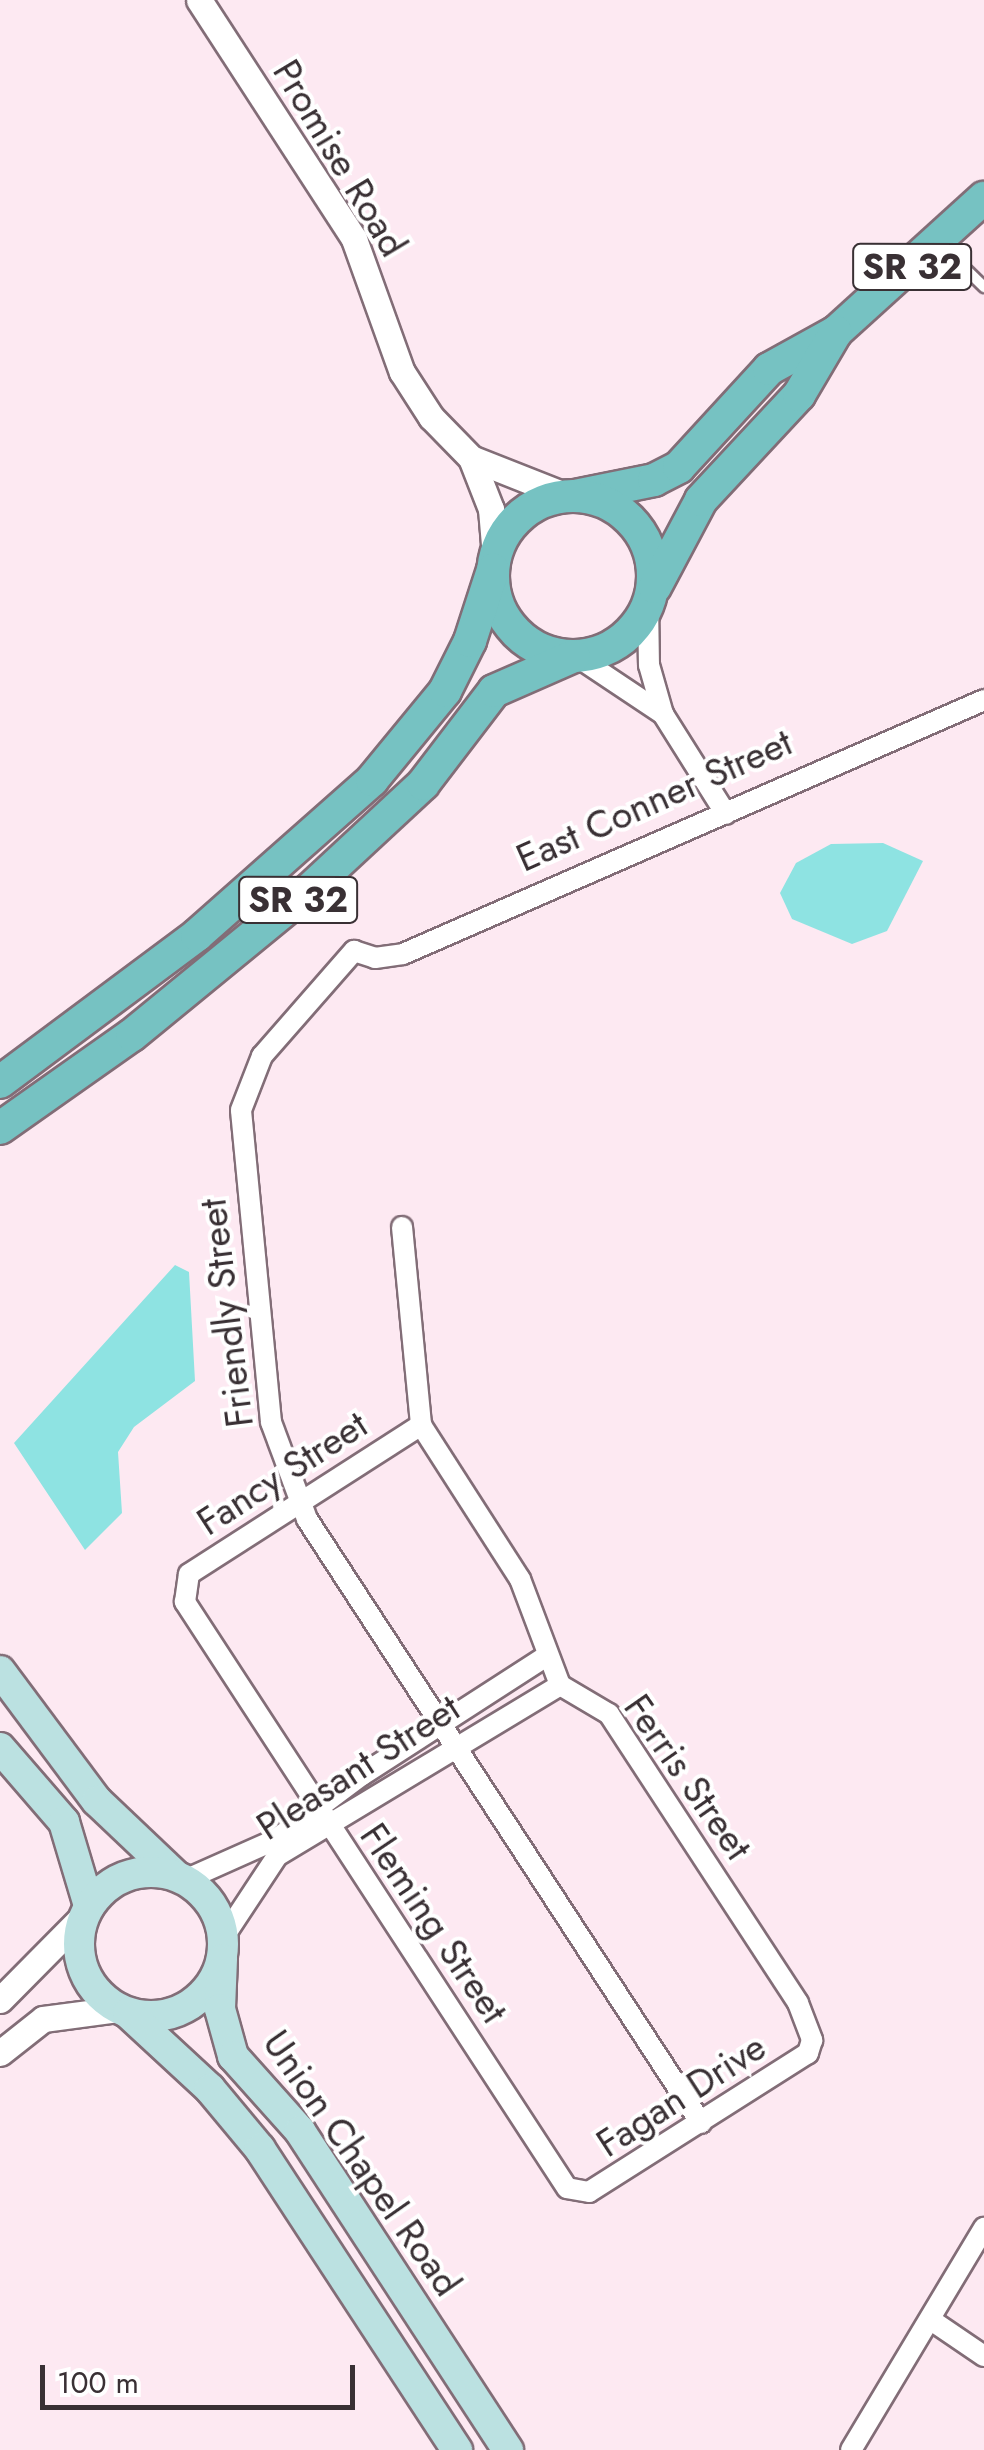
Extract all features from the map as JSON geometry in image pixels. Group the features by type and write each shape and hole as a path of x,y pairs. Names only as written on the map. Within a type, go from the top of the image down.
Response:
{"main road":[{"name":"SR 32","path":"571,496 654,480 680,466 769,369 836,332 939,243 984,198"},
{"name":"SR 32","path":"649,600 701,500 799,395 836,332"},
{"path":"571,496 606,502 632,522 652,564 649,600 612,645 575,656 537,648 508,624 494,563 502,538 530,509 571,496"},
{"name":"SR 32","path":"0,1082 198,935 372,780 445,691 475,630 494,563"},
{"name":"SR 32","path":"0,1128 132,1035 334,868 423,784 494,692 575,656"},
{"path":"0,1671 96,1801 212,1904 222,1948 215,1978 187,2007 168,2014 124,2011 82,1969 87,1910 64,1822 0,1748"},
{"path":"87,1910 101,1891 136,1873 180,1878"},
{"name":"Union Chapel Road","path":"222,1948 220,2008 233,2056 300,2131 508,2450"},
{"name":"Union Chapel Road","path":"124,2011 210,2089 260,2149 457,2450"}],"street":[{"name":"Promise Road","path":"199,0 354,239 410,385 471,458 490,510 494,563"},
{"name":"Promise Road","path":"471,458 571,496"},
{"path":"649,600 649,665 663,714 726,814"},
{"path":"575,656 663,714"},
{"name":"East Conner Street","path":"354,951 375,958 403,954 984,700"},
{"name":"Friendly Street","path":"354,951 262,1056 241,1110 271,1422 300,1503 438,1726 701,2123"},
{"name":"Ferris Street","path":"402,1227 421,1426 520,1580 544,1657 560,1684 609,1714 798,2003 812,2040"},
{"name":"Fancy Street","path":"184,1582 421,1426"},
{"name":"Fleming Street","path":"184,1582 189,1612 567,2188 576,2192"},
{"name":"Pleasant Street","path":"222,1948 277,1856 438,1726 544,1657"},
{"name":"Pleasant Street","path":"180,1878 322,1818 454,1749 560,1684"},
{"path":"0,2000 87,1910"},
{"path":"0,2053 43,2019 124,2011"},
{"name":"Fagan Drive","path":"576,2192 603,2188 808,2053 812,2040"},
{"path":"851,2450 984,2228"},
{"path":"930,2320 984,2356"}],"lane":[{"path":"939,243 984,288"},
{"path":"974,278 984,267"}],"water":[{"path":"883,843 923,861 887,931 852,944 792,919 780,893 796,863 831,844"},
{"path":"175,1265 189,1272 195,1381 134,1427 118,1452 122,1513 85,1550 14,1443"}]}
